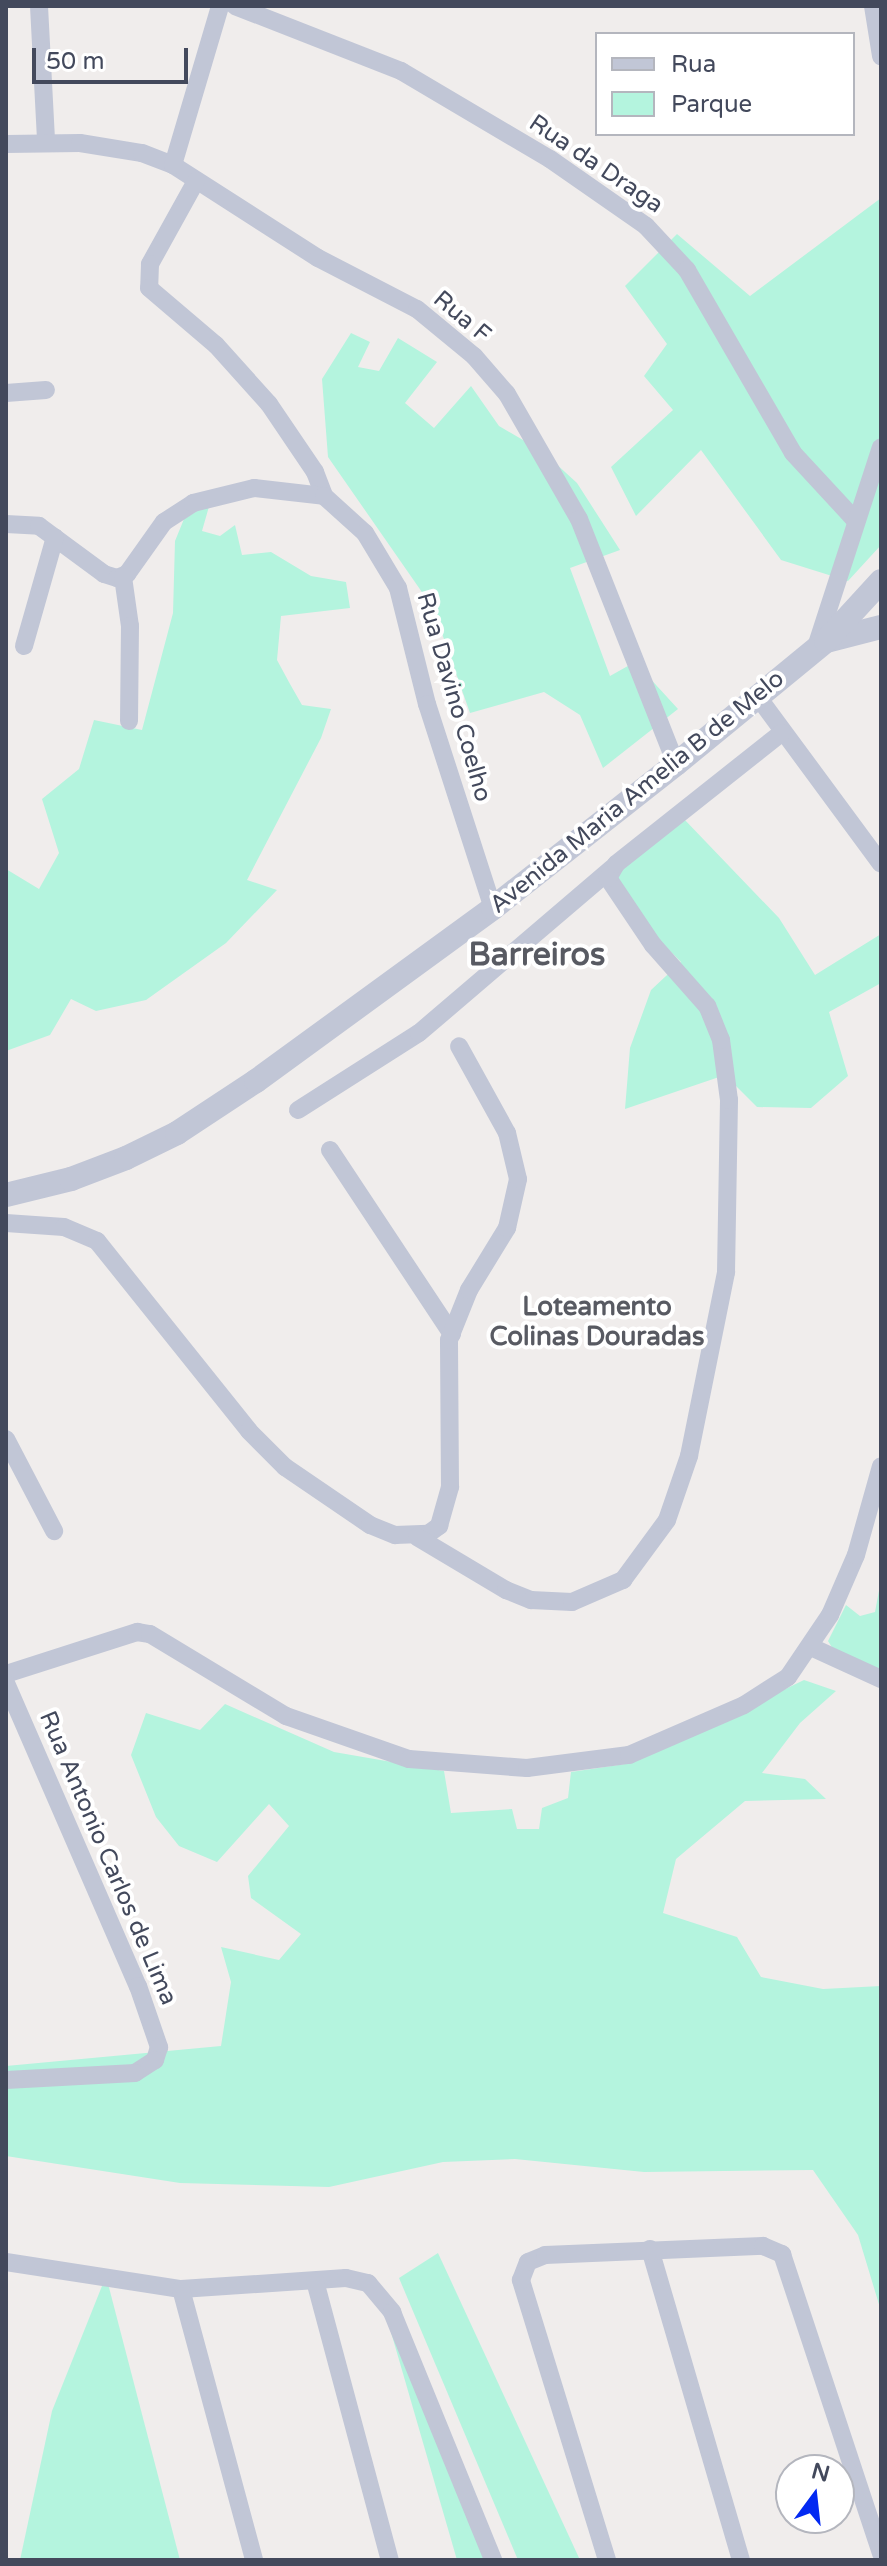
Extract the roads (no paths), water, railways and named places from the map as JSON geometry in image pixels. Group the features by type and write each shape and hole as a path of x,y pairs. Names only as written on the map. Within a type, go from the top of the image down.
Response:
{"street":[{"path":"39,6 46,141"},
{"path":"173,165 220,6"},
{"name":"Rua da Draga","path":"235,6 401,71 550,159 646,226 687,270 793,453 855,520"},
{"path":"876,17 881,56"},
{"name":"Rua F","path":"6,144 46,141 142,153 173,165 318,258 417,309 474,356 507,394 579,519 676,764"},
{"path":"129,721 131,639 123,577 164,522 193,503 254,488 324,496 315,472 269,404 216,345 149,288 150,264 196,181"},
{"path":"6,393 46,390"},
{"path":"820,645 855,520 881,447"},
{"name":"Rua Davino Coelho","path":"324,496 365,533 398,588 427,704 493,908"},
{"path":"6,524 39,526 104,574 123,577"},
{"path":"24,646 55,537"},
{"name":"Avenida Maria Amelia B de Melo","path":"6,1195 71,1179 177,1133 493,908 676,764 820,645 881,581"},
{"path":"820,645 881,627"},
{"path":"758,697 781,733 881,864"},
{"path":"298,1110 419,1033 612,868 781,733"},
{"path":"6,1223 64,1227 97,1241 240,1420 285,1467 370,1525 417,1537 531,1600 554,1603 592,1597 623,1580 655,1542 689,1456 726,1272 729,1100 721,1040 707,1006 618,899 609,880 612,868"},
{"path":"417,1537 439,1526 450,1487 446,1379 452,1334 469,1290 507,1228 518,1179 507,1133 459,1046"},
{"path":"330,1150 452,1334"},
{"path":"6,1439 54,1531"},
{"path":"6,1674 137,1632 150,1634 286,1716 365,1747 452,1764 527,1768 567,1766 650,1749 763,1695 788,1677 811,1647 856,1555 881,1466"},
{"path":"811,1647 881,1679"},
{"name":"Rua Antonio Carlos de Lima","path":"6,1683 157,2032 158,2053 144,2069 122,2076 6,2080"},
{"path":"607,2560 521,2275 528,2262 545,2255 763,2246 782,2254 881,2554"},
{"path":"650,2249 741,2560"},
{"path":"6,2262 181,2289 363,2280 392,2312 493,2560"},
{"path":"315,2281 390,2560"},
{"path":"181,2289 254,2560"}],"district":[{"name":"Barreiros","path":"537,955"},
{"name":"Loteamento Colinas Douradas","path":"597,1322"}]}
